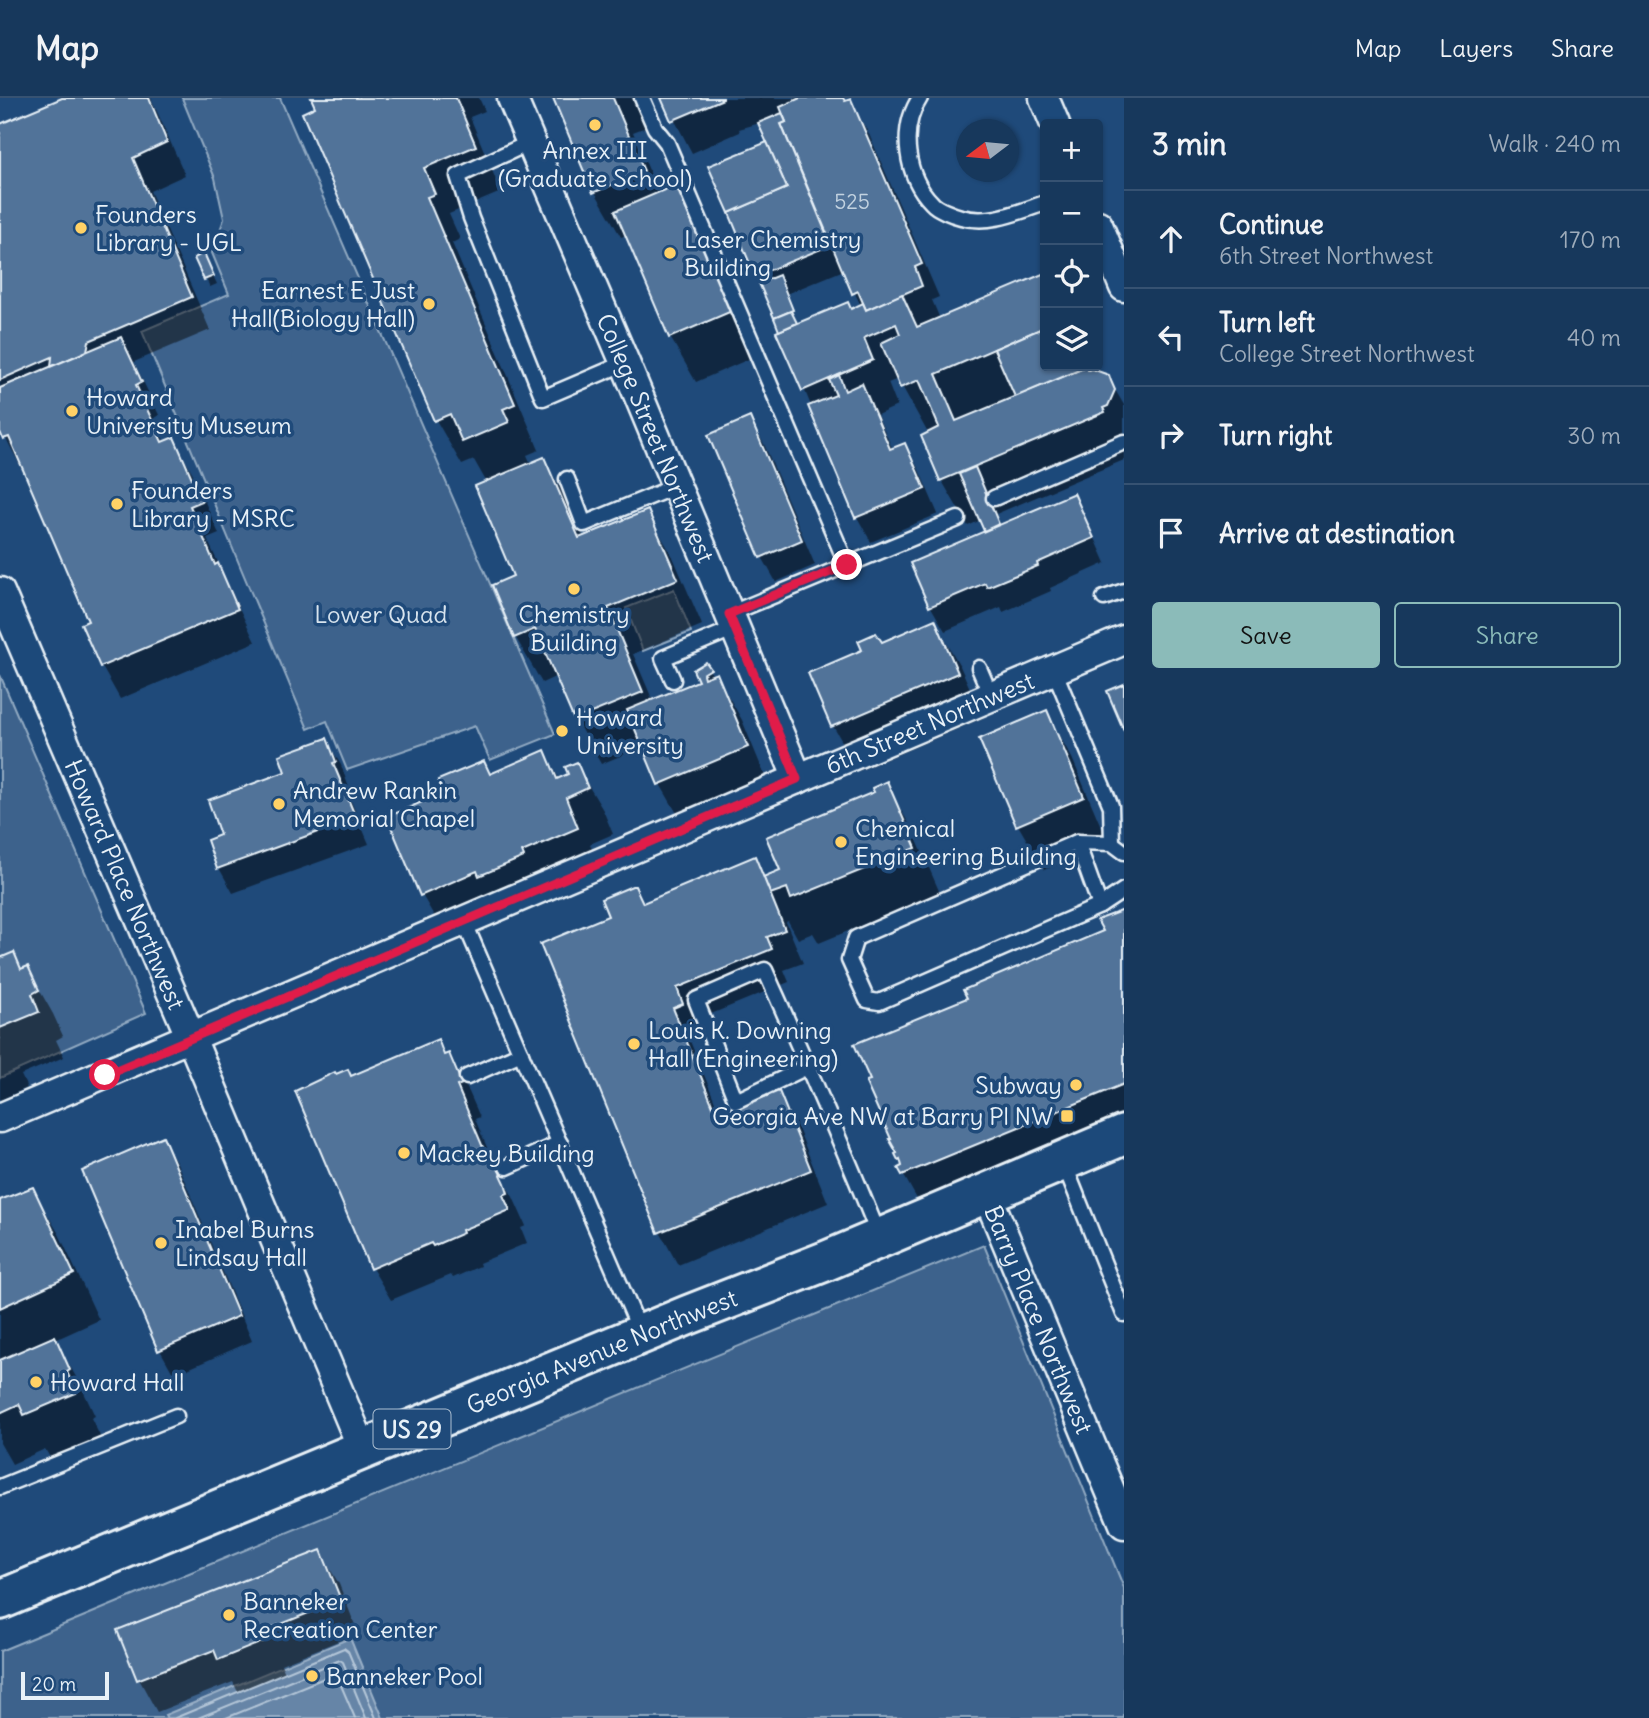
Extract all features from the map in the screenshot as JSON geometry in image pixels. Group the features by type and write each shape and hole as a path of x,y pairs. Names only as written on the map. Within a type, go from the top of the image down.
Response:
{"highway":[{"name":"Georgia Avenue Northwest","path":"0,1600 1124,1135"}],"street":[{"name":"College Street Northwest","path":"512,98 797,779"},
{"path":"1044,98 1053,119"},
{"path":"1103,237 1124,287"},
{"name":"Howard Place Northwest","path":"0,592 191,1038 363,1450"},
{"name":"6th Street Northwest","path":"0,1118 1124,640"},
{"name":"Barry Place Northwest","path":"986,1192 1124,1524"}],"lane":[{"path":"642,98 655,128 673,155 847,565"},
{"path":"920,98 915,106 906,142 914,176 933,205 962,217 999,219 1040,205"},
{"path":"531,142 458,176 471,218 544,397 625,363"},
{"path":"994,498 1124,442"},
{"path":"567,479 584,524 676,486"},
{"path":"673,680 663,658 847,565 958,519"},
{"path":"1104,598 1124,591"},
{"path":"979,668 990,696"},
{"path":"1054,670 1111,806 1118,848 1077,842 856,938 849,960 867,1000 879,1002 1100,906 1124,890"},
{"path":"1077,842 1100,906"},
{"path":"464,921 642,1334"},
{"path":"807,1067 736,1101 696,1000 765,970 807,1067 880,1237"},
{"path":"467,1077 521,1053"},
{"path":"507,1167 560,1143"},
{"path":"1063,1160 1124,1314"},
{"path":"0,1487 176,1416"}],"green space":[{"name":"Lower Quad","path":"182,98 280,98 555,734 490,760 475,726 347,770 327,721 308,729 142,331 229,294 212,253 224,219 215,178"},
{"path":"674,589 691,632 643,651 626,608"},
{"path":"0,675 146,1013 0,1078"},
{"name":"Banneker Recreation Center","path":"984,1245 1124,1588 1124,1718 0,1718 0,1651"}],"water":[{"name":"Banneker Pool","path":"350,1638 383,1718 167,1718 165,1715"}],"building":[{"name":"Founders Library - UGL","path":"62,98 149,98 167,142 133,158 192,297 89,341 87,351 51,367 52,357 0,380 0,124"},
{"name":"Earnest E Just Hall(Biology Hall)","path":"311,98 456,98 476,146 424,168 435,194 427,197 515,404 503,409 509,422 462,442 450,414 434,421 302,113 315,107"},
{"name":"Annex III (Graduate School)","path":"553,98 613,98 644,171 593,193"},
{"path":"661,98 723,98 723,99 671,121"},
{"path":"800,98 843,98 845,101 851,99 922,264 915,267 922,286 866,310 858,291 852,294 781,124 786,122 780,107"},
{"path":"782,113 786,122 781,124 831,245 755,276 729,213 787,188 758,123"},
{"path":"767,142 787,188 729,213 708,166"},
{"name":"Laser Chemistry Building","path":"678,184 732,311 669,338 615,211"},
{"path":"204,253 214,276 204,280 194,258"},
{"path":"779,275 793,310 774,318 759,283"},
{"path":"1040,275 1040,329 936,374 956,421 1076,371 1098,371 1109,375 1115,390 1108,406 1103,408 1105,412 940,481 921,436 939,427 919,380 900,388 881,343 900,334 896,324 864,338 873,360 802,391 776,332 848,302 851,309 863,303 866,310 902,294 917,327"},
{"path":"791,311 797,323 779,331 774,318"},
{"path":"1040,329 1040,371 1077,371 1015,397 994,349"},
{"name":"Founders Library - MSRC","path":"121,337 142,382 136,385 162,442 174,437 202,501 190,506 215,565 218,563 238,609 100,667 81,624 88,621 9,437 3,439 0,432 0,388"},
{"path":"839,375 845,391 862,383 890,449 905,443 925,489 855,518 808,406 836,395 829,380"},
{"path":"750,417 802,540 760,558 708,435"},
{"name":"Chemistry Building","path":"544,457 579,538 648,510 678,579 608,608 643,692 574,720 535,629 514,638 492,585 513,576 475,486"},
{"path":"975,467 999,524 984,531 959,474"},
{"path":"1074,493 1094,538 1037,563 1038,566 987,587 985,583 929,607 910,563"},
{"path":"935,619 958,673 831,727 808,673 862,650 858,641 876,633 882,642"},
{"path":"706,662 711,669 703,674 704,678 717,673 748,747 658,785 627,710 698,681 693,670"},
{"path":"1124,684 1124,731 1107,691"},
{"path":"1047,710 1084,797 1016,826 979,739"},
{"name":"Andrew Rankin Memorial Chapel","path":"327,738 336,762 333,763 356,818 217,869 207,840 220,835 208,800 285,772 279,755"},
{"path":"545,750 557,779 568,774 565,767 577,762 588,788 566,798 578,828 522,852 524,857 479,876 477,871 420,896 387,817 443,793 438,780 484,761 490,774"},
{"name":"Chemical Engineering Building","path":"887,781 916,848 791,899 787,888 770,894 763,877 780,870 766,837 874,792 872,788"},
{"name":"Louis K. Downing Hall (Engineering)","path":"755,856 785,930 767,937 772,949 677,988 683,1004 673,1008 717,1116 779,1091 811,1170 658,1233 540,944 608,916 601,899 632,886 635,886 643,903"},
{"path":"1124,910 1124,1084 902,1175 898,1168 902,1166 900,1159 898,1160 895,1154 897,1153 866,1083 870,1080 854,1044 967,998 963,990 1103,931 1097,920"},
{"path":"14,952 21,969 28,966 39,990 32,994 39,1012 0,1028 0,958"},
{"name":"Mackey Building","path":"438,1039 444,1055 449,1053 462,1084 457,1086 490,1164 495,1162 505,1183 508,1193 503,1195 510,1210 462,1230 463,1233 433,1246 431,1243 370,1269 295,1091 335,1072 336,1074 348,1069 351,1076"},
{"name":"Inabel Burns Lindsay Hall","path":"163,1136 239,1316 158,1351 82,1171"},
{"path":"33,1187 74,1274 0,1308 0,1200"},
{"name":"Howard Hall","path":"55,1336 70,1370 67,1372 76,1393 24,1415 19,1404 0,1413 0,1360"},
{"name":"Banneker Recreation Center","path":"321,1550 341,1600 264,1631 267,1640 218,1660 214,1650 137,1680 117,1630"}],"place":[{"name":"Annex III (Graduate School)","path":"595,125"},
{"name":"Founders Library - UGL","path":"81,228"},
{"name":"Laser Chemistry Building","path":"670,253"},
{"name":"Earnest E Just Hall(Biology Hall)","path":"429,304"},
{"name":"Howard University Museum","path":"72,411"},
{"name":"Founders Library - MSRC","path":"117,504"},
{"name":"Chemistry Building","path":"574,589"},
{"name":"Howard University","path":"562,731"},
{"name":"Andrew Rankin Memorial Chapel","path":"279,804"},
{"name":"Chemical Engineering Building","path":"841,842"},
{"name":"Louis K. Downing Hall (Engineering)","path":"634,1044"},
{"name":"Subway","path":"1076,1085"},
{"name":"Georgia Ave NW at Barry Pl NW","path":"1067,1116"},
{"name":"Mackey Building","path":"404,1153"},
{"name":"Inabel Burns Lindsay Hall","path":"161,1243"},
{"name":"Howard Hall","path":"36,1382"},
{"name":"Banneker Recreation Center","path":"229,1615"},
{"name":"Banneker Pool","path":"312,1676"}],"route":[{"path":"105,1075 797,779 729,614 847,565"}]}
